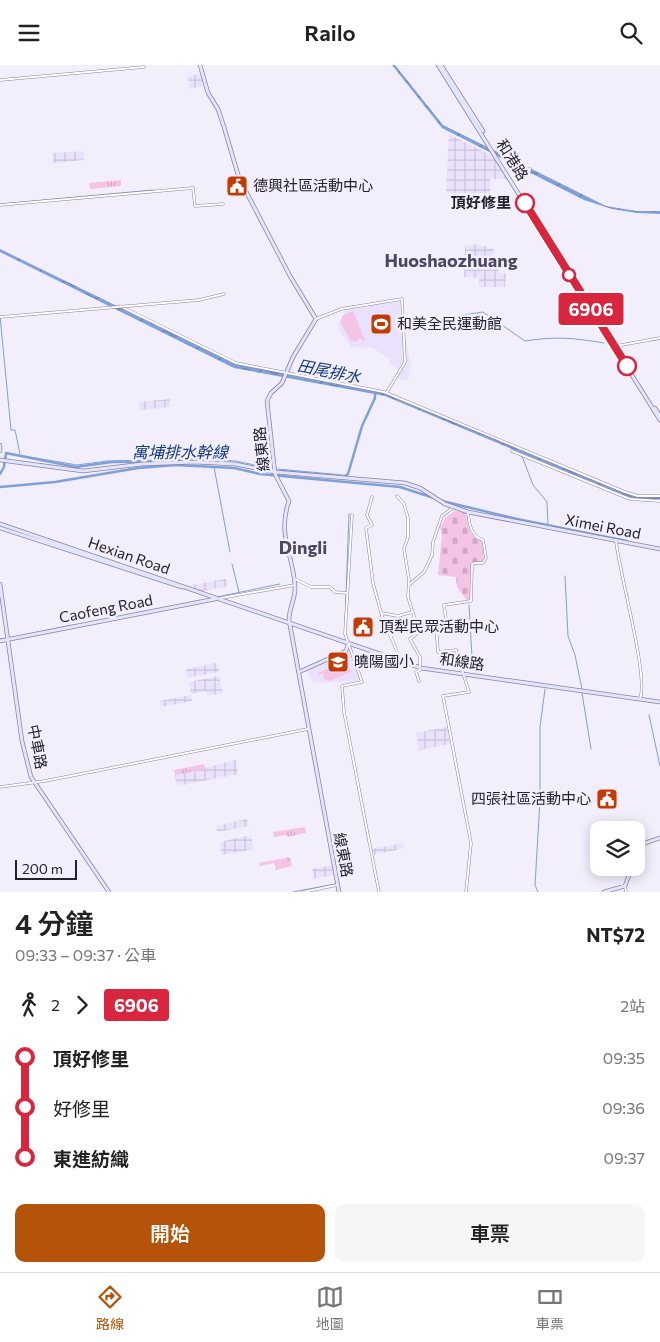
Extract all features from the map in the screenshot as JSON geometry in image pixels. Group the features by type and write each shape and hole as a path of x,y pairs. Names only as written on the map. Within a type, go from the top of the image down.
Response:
{"street":[{"path":"200,65 208,93 218,109 239,178 290,276 316,319 342,309 402,299 405,362 387,393"},
{"name":"和港路","path":"440,65 660,420"},
{"path":"0,80 144,67"},
{"path":"529,174 530,169"},
{"path":"0,205 193,189 194,206 223,204"},
{"path":"0,317 198,299 224,294"},
{"path":"120,306 236,363 375,389 638,496 660,496"},
{"name":"線東路","path":"316,319 293,357 284,378 271,393 267,401 275,472 289,501 283,520 295,585 295,596 289,610 290,624 338,892"},
{"path":"615,346 660,338"},
{"name":"和港路","path":"615,346 660,416"},
{"path":"403,405 405,401"},
{"path":"0,445 0,451"},
{"path":"512,451 638,501 660,501"},
{"path":"0,466 1,460 83,471 142,464 194,462 234,464 275,472"},
{"name":"Ximei Road","path":"275,472 400,483 425,491 434,498 468,512 660,549"},
{"path":"396,496 404,504 408,518 408,537 404,549 409,586 408,597 419,632 410,639 420,657 421,668 416,673 419,681"},
{"path":"638,496 638,501"},
{"path":"372,497 367,515 372,525 366,528 373,583 381,613 401,661"},
{"path":"409,586 424,572 432,555 433,542 442,516 451,509"},
{"path":"466,892 471,843 443,697 468,693 456,650 438,652 436,623 445,621 444,605 471,601 472,565 474,563 484,563 486,557 483,540 476,537 470,528 468,512"},
{"path":"352,515 346,634 362,682 342,686 344,712 379,892"},
{"name":"Hexian Road","path":"0,524 53,544"},
{"name":"Hexian Road","path":"0,528 182,587"},
{"path":"616,541 638,653 643,686 640,698"},
{"path":"294,579 311,587 330,587 335,592 347,593"},
{"name":"中車路","path":"0,584 25,753 34,783 109,892"},
{"path":"216,599 295,585"},
{"name":"和線路","path":"182,587 421,668 660,702"},
{"name":"Caofeng Road","path":"0,641 216,599"},
{"path":"381,613 398,616 412,612"},
{"path":"299,672 346,651 348,644"},
{"path":"0,787 34,783 308,729"},
{"path":"645,844 660,838"},
{"path":"626,892 625,886 629,876"},
{"path":"303,892 337,885"},
{"path":"604,892 625,886"}],"shaded area":[{"path":"201,74 204,86 190,89 188,76"},
{"path":"449,134 496,158 508,179 490,179 490,193 446,193"},
{"path":"84,151 84,160 53,163 52,153"},
{"path":"477,244 494,249 492,266 498,266 499,274 506,273 505,287 479,287 479,278 464,277 465,246"},
{"path":"402,301 403,328 411,364 408,381 397,379 398,370 394,365 390,365 389,359 381,353 372,348 351,347 338,325 339,321 345,318 344,310"},
{"path":"170,399 170,407 140,410 139,402"},
{"path":"226,579 228,586 202,591 187,586"},
{"name":"曉陽國小","path":"349,650 361,681 315,683 311,680 307,669"},
{"path":"217,663 219,672 187,678 186,669"},
{"path":"219,676 223,693 207,696 206,691 191,694 189,682"},
{"path":"191,695 192,701 161,707 160,701"},
{"path":"447,727 450,744 419,750 416,733"},
{"path":"236,760 238,774 177,786 175,775"},
{"path":"247,819 249,826 217,832 216,826"},
{"path":"251,835 254,849 222,855 220,842"},
{"path":"403,843 404,848 373,855 372,849"},
{"path":"332,865 334,875 314,879 312,869"}],"green space":[{"path":"121,180 121,186 90,189 89,183"},
{"path":"353,311 365,340 363,341 361,338 355,342 350,340 341,323 342,316"},
{"path":"455,511 466,513 472,534 482,541 484,561 471,563 470,600 467,601 457,587 456,577 438,575 442,535 440,527 446,517"},
{"path":"346,661 351,672 329,681 324,679 323,673 319,675 318,673"},
{"path":"204,764 205,769 175,775 174,770"},
{"path":"305,827 306,833 287,837 286,835 274,837 273,832"},
{"path":"290,857 292,866 276,870 274,863 260,866 259,863"}],"water":[{"path":"392,65 395,65 443,125 606,206 636,211 660,211 660,214 612,209 584,200 442,128"},
{"path":"0,249 236,364 384,393 626,493 636,496 660,497 660,499 639,499 624,496 385,396 234,368 0,252"}],"waterway":[{"path":"0,204 153,190"},
{"path":"443,318 483,312 525,341 565,338 604,343"},
{"path":"0,316 11,430 15,430 20,454"},
{"path":"651,341 660,339"},
{"name":"寓埔排水幹線","path":"343,477 348,474 362,426 375,398 375,392"},
{"name":"寓埔排水幹線","path":"0,474 4,467 6,453 76,467 112,462 193,461"},
{"name":"寓埔排水幹線","path":"18,455 77,465 107,461 207,459 236,461 273,469"},
{"path":"522,456 533,485 547,502 548,526"},
{"path":"0,487 55,482 138,468 176,465 234,468 260,474 400,487 434,498"},
{"path":"214,467 230,552"},
{"name":"寓埔排水幹線","path":"277,469 343,475"},
{"name":"寓埔排水幹線","path":"281,471 335,476"},
{"path":"442,501 517,519 627,541"},
{"path":"345,622 349,514"},
{"path":"232,564 239,592"},
{"path":"565,576 568,636 575,655 582,689"},
{"path":"217,597 280,584"},
{"path":"469,605 472,657"},
{"path":"33,633 73,625"},
{"path":"0,639 7,638"},
{"path":"538,892 535,885 540,800 540,727 545,689"},
{"path":"582,693 591,749"},
{"path":"649,715 660,766"},
{"path":"293,892 335,884"}],"bus line":[{"name":"6906","path":"525,203 627,366"}],"place":[{"name":"德興社區活動中心","path":"237,186"},
{"name":"頂好修里","path":"525,203"},
{"name":"和美全民運動館","path":"381,324"},
{"name":"頂犁民眾活動中心","path":"363,627"},
{"name":"曉陽國小","path":"338,662"},
{"name":"四張社區活動中心","path":"607,799"}],"district":[{"name":"Huoshaozhuang","path":"451,261"},
{"name":"Dingli","path":"303,548"}],"water label":[{"name":"田尾排水","path":"329,371"}]}
